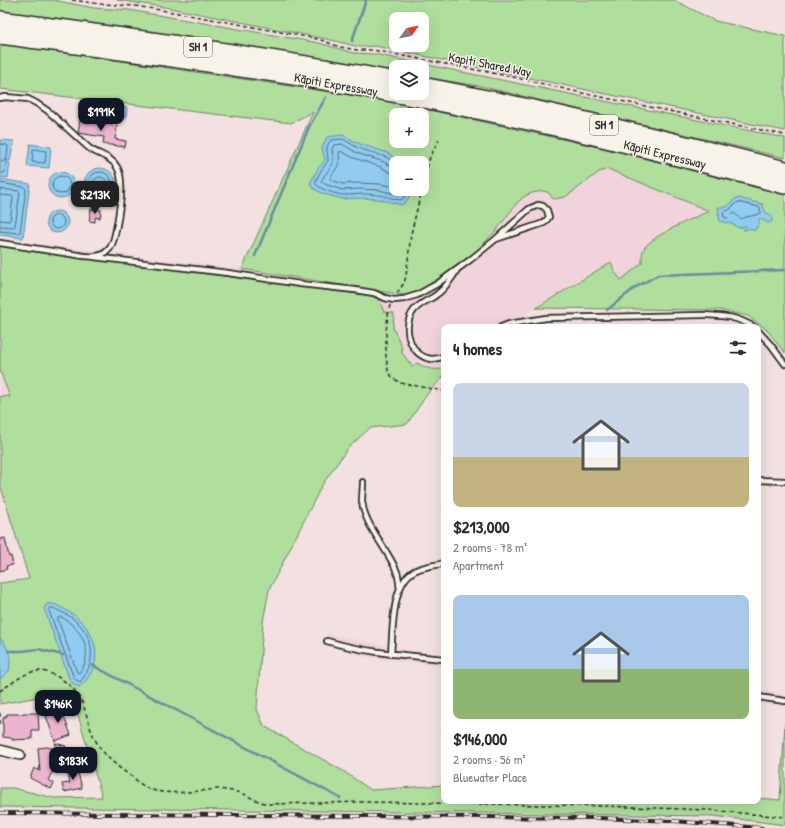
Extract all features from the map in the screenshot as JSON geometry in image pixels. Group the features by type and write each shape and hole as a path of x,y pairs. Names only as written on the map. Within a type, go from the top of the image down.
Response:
{"highway":[{"name":"Kāpiti Expressway","path":"0,20 190,46 335,69 389,80"},
{"name":"Kāpiti Expressway","path":"0,35 190,60 330,82 428,100 554,126 785,185"},
{"name":"Kāpiti Expressway","path":"429,87 547,112 785,170"}],"street":[{"path":"0,750 20,755"}],"lane":[{"path":"0,98 28,99 36,102 89,148 110,159 117,167 121,186 113,243 106,252 100,256 94,257"},
{"path":"0,243 94,257 355,290 374,293 394,300 417,295 437,284 496,239 529,209 538,204 547,210 549,216 544,223 496,239"},
{"path":"441,357 432,359 418,353 409,340 407,333 408,323 414,310 420,304 442,290 460,267"},
{"path":"514,324 552,318 704,315 734,318 748,324"},
{"path":"761,334 785,364"},
{"path":"761,480 785,481"},
{"path":"363,482 362,501 365,514 394,564 398,574 400,590"},
{"path":"391,654 395,609 400,590 408,575 421,568 441,564"},
{"path":"327,641 361,650 441,659"},
{"path":"761,697 785,701"}],"path":[{"name":"Kapiti Shared Way","path":"72,0 101,4 135,6 173,12 318,39 340,47 357,50 373,50 513,77 582,93 785,135"},
{"path":"429,161 439,140"},
{"path":"0,691 24,676 39,670 48,672 66,682 71,686 82,701 92,734 105,755 141,784 155,790 177,792 218,789 241,793 260,803 268,804 364,802 441,804"},
{"path":"0,713 0,725"},
{"path":"449,804 683,808 785,817"}],"shaded area":[{"path":"608,169 709,211 669,230 642,257 642,263 621,280 615,272 611,262 510,324 441,324 441,369 433,370 423,367 417,363 412,366 402,353 401,345 393,328 394,313 384,312 379,300 372,296 0,246 0,239 242,269 404,295 416,292 446,274 474,253 495,232 517,203 525,196 542,191 550,194 552,198 580,186 599,172"},
{"path":"0,371 10,397 0,396"},
{"path":"328,634 400,649 441,654 441,666 362,656 325,645"},
{"path":"761,690 785,694 785,707 761,703"}],"green space":[{"path":"0,0 53,0 94,8 129,10 319,43 354,53 374,54 403,60 389,60 389,72 0,12"},
{"path":"117,0 674,0 715,21 785,36 785,131 404,52 429,52 429,12 389,12 389,49 375,46 359,47 170,8"},
{"path":"0,43 384,100 420,108 389,108 389,148 429,148 429,110 620,152 785,195 785,353 761,324 748,316 720,310 536,308 611,262 615,272 621,280 642,263 643,250 654,239 663,233 709,211 608,169 599,172 565,197 554,199 547,192 542,191 525,196 517,203 495,232 474,253 446,274 416,292 404,295 242,269 313,112 291,123 0,89"},
{"path":"429,65 785,138 785,158 480,86 429,78"},
{"path":"0,246 372,296 379,300 384,312 394,313 393,328 401,345 402,353 412,366 417,363 430,369 441,369 441,379 428,393 407,424 370,428 348,448 322,485 269,590 263,622 257,709 264,726 343,771 371,790 441,785 441,804 761,804 761,798 780,800 785,724 785,825 714,816 0,807 0,788 13,788 54,798 102,797 71,691 0,704 0,583 29,579 0,484 0,396 10,397 0,371"}],"water":[{"path":"113,105 127,107 126,118 112,116"},
{"path":"343,135 360,144 388,153 392,156 389,156 389,196 409,196 408,199 402,205 378,199 342,199 324,194 314,189 310,184 317,170 325,160 322,148 327,137"},
{"path":"0,140 14,141 10,161 0,160"},
{"path":"30,144 51,147 49,168 27,166"},
{"path":"0,161 10,163 8,178 0,177"},
{"path":"97,168 103,168 113,175 116,184 115,190 109,197 103,200 97,200 87,193 84,187 84,181 91,171"},
{"path":"61,172 70,176 74,185 70,194 61,198 52,194 48,185 52,176"},
{"path":"0,179 30,184 23,238 0,235"},
{"path":"738,198 762,204 766,213 772,216 772,221 768,223 759,219 759,224 754,231 749,228 747,230 743,230 746,227 745,225 739,228 732,224 720,221 718,207 727,207"},
{"path":"57,211 65,214 68,222 65,230 57,233 49,230 46,222 49,214"},
{"path":"47,604 56,605 73,614 81,621 92,638 96,657 94,666 86,681 78,687 70,681 44,608"},
{"path":"0,638 8,649 10,662 9,671 0,679"}],"building":[{"path":"80,120 94,123 95,120 117,126 115,139 126,141 125,147 103,144 104,137 78,133"},
{"path":"91,209 101,210 100,218 95,217 95,222 89,221"},
{"path":"5,538 9,557 11,556 13,565 6,566 7,569 0,571 0,539"},
{"path":"60,706 71,735 55,741 46,716 52,714 51,710"},
{"path":"23,713 38,713 39,730 32,730 32,739 12,740 12,738 3,737 3,718 7,716 7,714 24,714"},
{"path":"55,743 66,746 48,780 54,783 51,789 30,778 34,768 40,771 38,748 47,747 58,750"},
{"path":"77,769 82,788 64,792 62,784 70,783 67,771"}],"waterway":[{"path":"352,41 366,0"},
{"path":"255,256 309,127 326,97"},
{"path":"607,310 636,287 658,275 785,270"},
{"path":"8,651 38,649 63,655"},
{"path":"92,665 340,798"}],"railway":[{"path":"0,813 599,818 673,821 762,828"}]}
